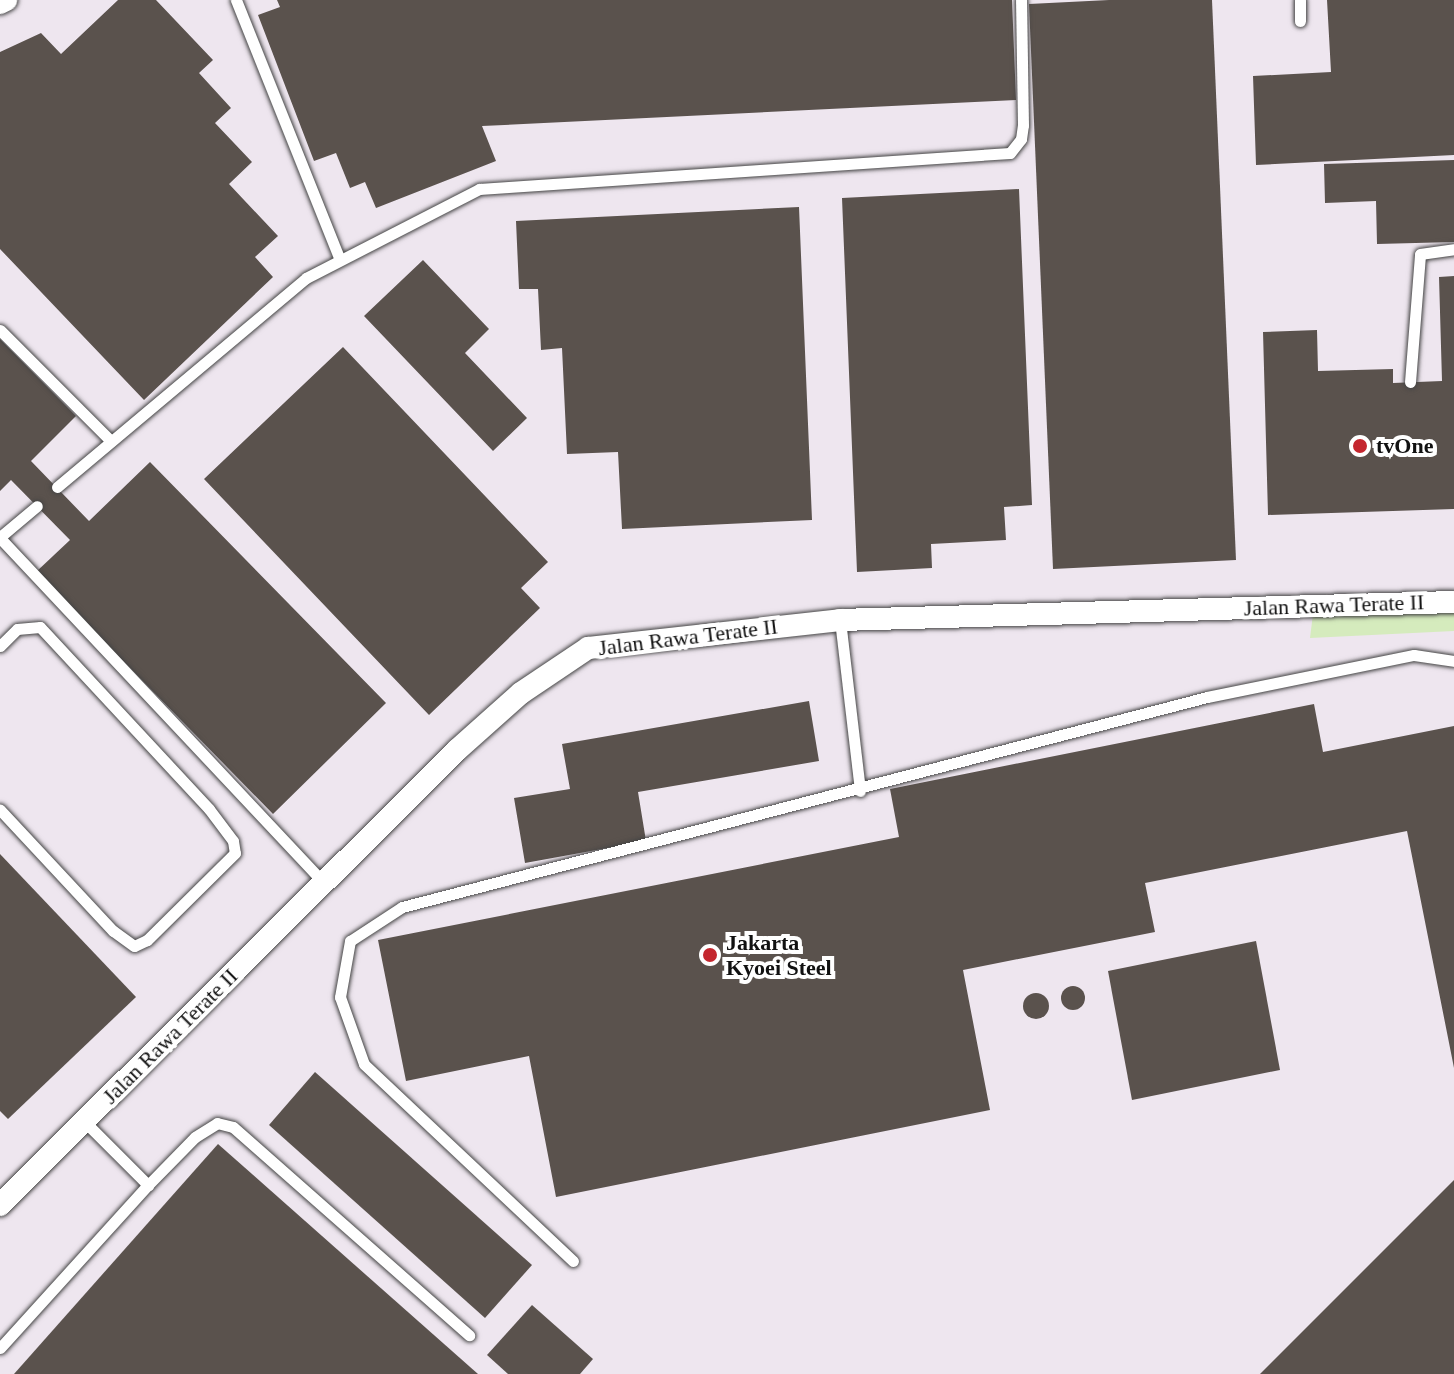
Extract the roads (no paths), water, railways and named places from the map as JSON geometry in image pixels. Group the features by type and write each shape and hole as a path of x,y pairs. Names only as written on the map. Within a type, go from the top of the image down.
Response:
{"street":[{"path":"0,3 6,0"},
{"name":"Jalan Rawa Terate II","path":"0,1205 457,750 521,693 588,648 840,620 1454,602"}],"lane":[{"path":"236,0 339,258"},
{"path":"57,487 306,278 339,258 479,189 1010,153 1021,139 1023,125 1021,0"},
{"path":"1300,0 1300,21"},
{"path":"1410,382 1420,254 1454,249"},
{"path":"0,330 111,441"},
{"path":"37,506 0,538 324,883"},
{"path":"840,620 860,791"},
{"path":"0,646 17,629 40,627 209,809 233,841 235,853 147,940 134,946 113,931 0,810"},
{"path":"573,1261 364,1064 340,997 350,941 402,907 860,791 1207,697 1414,655 1454,661"},
{"path":"84,1121 148,1185"},
{"path":"0,1348 148,1185 207,1127 217,1123 233,1127 469,1335"}],"place":[{"name":"tvOne","path":"1360,446"},
{"name":"Jakarta Kyoei Steel","path":"710,955"}]}
